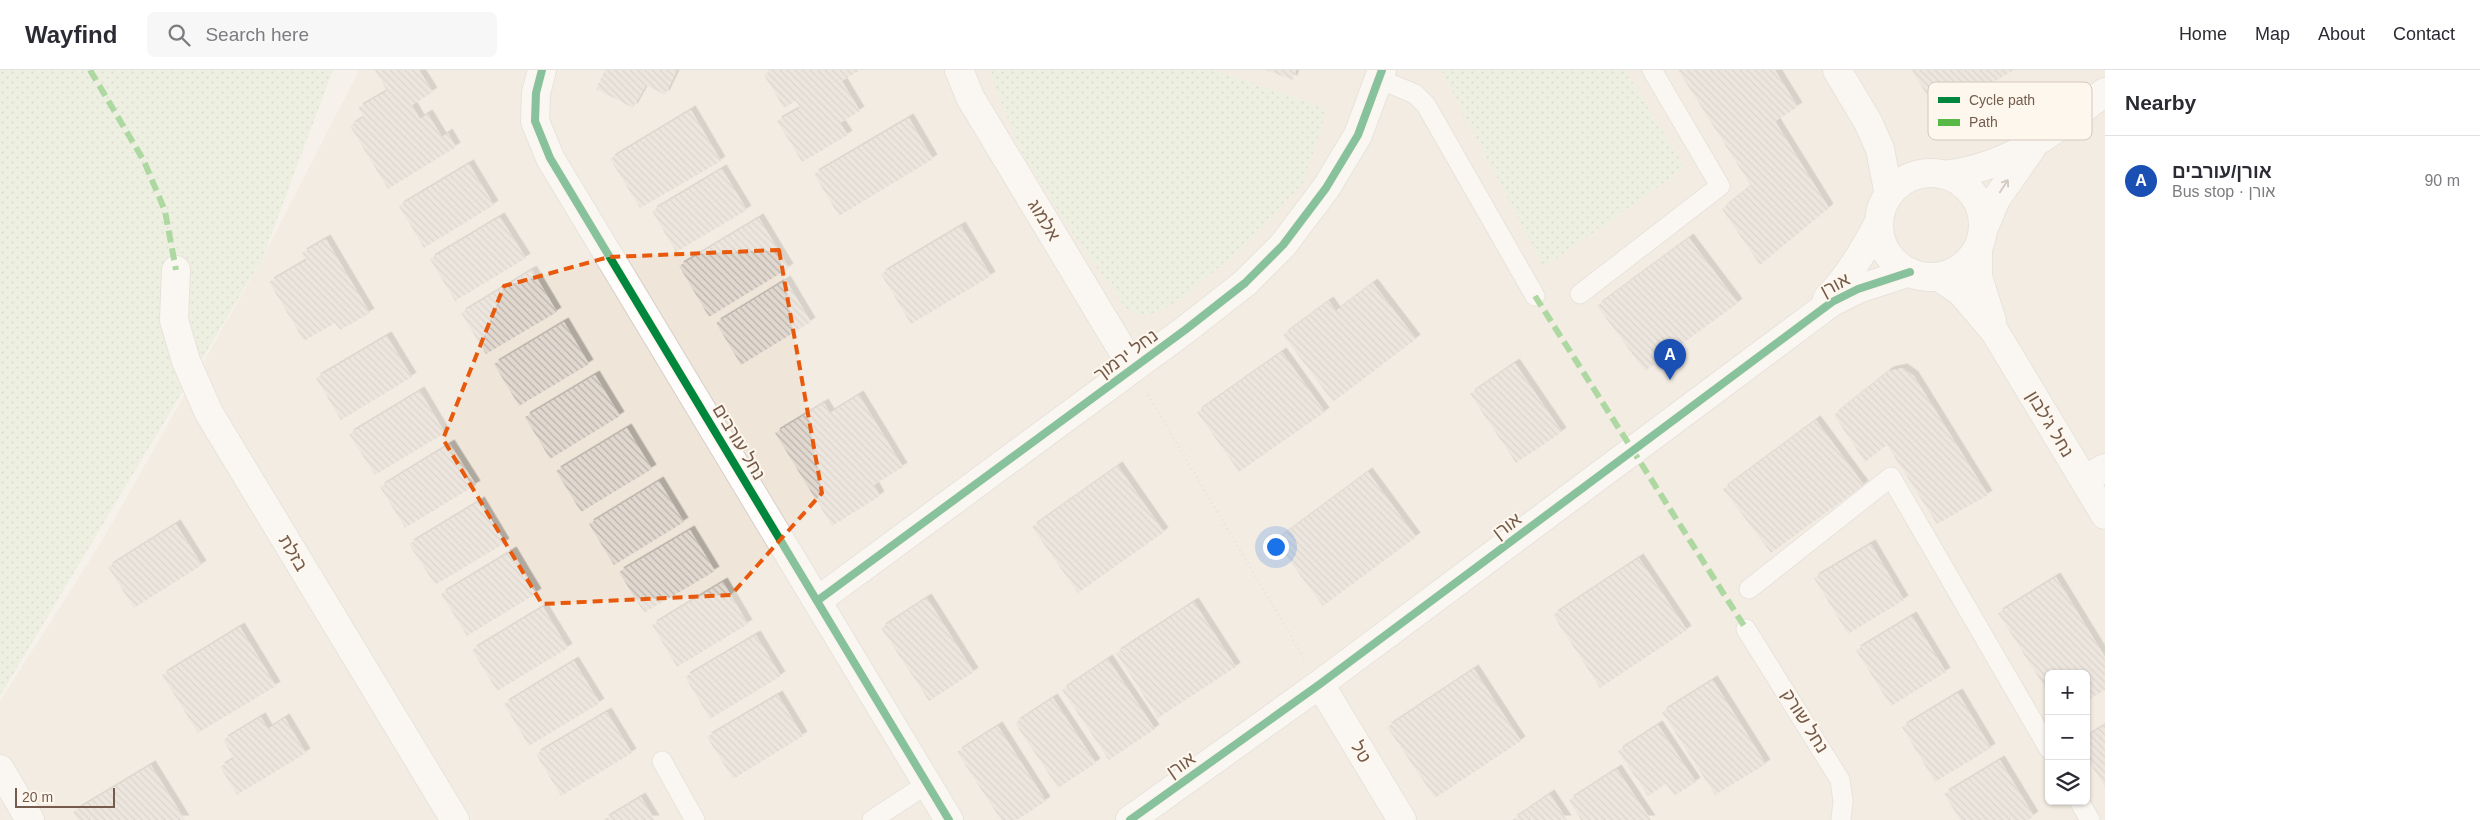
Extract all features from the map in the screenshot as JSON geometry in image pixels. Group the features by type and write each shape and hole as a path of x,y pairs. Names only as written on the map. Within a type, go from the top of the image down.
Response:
{"street":[{"name":"נחל עורבים","path":"542,70 536,93 535,121 550,158 949,820"},
{"name":"אלמוג","path":"959,70 970,97 1133,368"},
{"path":"1837,70 1868,122 1880,149 1889,195"},
{"name":"נחל ירמוך","path":"817,601 1245,283 1283,245 1326,188 1358,135 1380,74"},
{"path":"2092,102 2105,92"},
{"path":"1868,122 1884,142 1903,158 1969,189 1977,202 1980,239"},
{"path":"2033,146 1996,199 1980,239 1968,262 1955,272 1939,277 1924,276 1910,272 1891,257 1882,241 1879,222 1882,208 1889,195 1901,182 1916,175 1963,172 1994,164 2033,146 2041,140"},
{"name":"אורן","path":"1809,319 1841,285 1879,222"},
{"name":"נחל ג'לבון","path":"1980,239 1978,277 1995,332"},
{"name":"בזלת","path":"176,270 174,320 186,361 209,413 455,820"},
{"name":"אורן","path":"1130,820 1320,684 1832,302 1858,289 1910,272"},
{"name":"נחל ג'לבון","path":"1939,277 1961,292 1995,332 2094,474 2105,515"},
{"name":"טל","path":"1320,684 1402,820"},
{"path":"0,769 30,820"}],"lane":[{"path":"1580,294 1720,186 1652,70"},
{"path":"1380,74 1415,94 1426,105 1535,296"},
{"path":"1749,589 1891,477 2045,742"},
{"name":"נחל שורק","path":"1746,629 1840,780 1843,801 1841,820"},
{"path":"662,761 695,820"},
{"path":"872,820 927,784"},
{"path":"2081,805 2090,820"}],"path":[{"path":"1133,368 1320,684"}],"highlighted area":[{"path":"779,250 822,493 731,595 542,604 443,439 504,286 609,257"}],"shaded area":[{"path":"359,70 2105,70 2105,820 0,820 0,701 100,544 263,257"}],"green space":[{"path":"0,70 333,70 263,257 0,696"},
{"path":"991,70 1214,70 1327,109 1303,183 1242,248 1181,299 1163,310 1142,316 1126,308 1069,228 1020,149 994,85"},
{"path":"1441,70 1625,70 1685,168 1544,267"}],"building":[{"path":"375,70 419,70 433,92 412,105 420,119 428,114 442,137 448,133 456,147 388,189 350,126 364,117 358,108 387,91"},
{"path":"605,70 677,70 665,95 646,85 633,108 596,89"},
{"path":"771,70 860,70 842,81 860,111 840,123 848,135 802,162 777,121 800,108 796,101 784,108 764,75"},
{"path":"1266,70 1296,70 1293,80"},
{"path":"1678,70 1775,70 1798,107 1775,121 1829,208 1760,265 1722,209 1751,186"},
{"path":"1912,70 2014,70 1994,82 1928,82 1928,98"},
{"path":"691,110 721,161 640,208 610,159"},
{"path":"909,118 933,159 839,216 814,174"},
{"path":"469,164 494,205 424,248 399,206"},
{"path":"722,169 747,210 676,252 652,211"},
{"path":"500,217 526,258 455,301 430,259"},
{"path":"759,218 789,268 709,317 679,266"},
{"path":"961,226 991,276 911,324 881,274"},
{"path":"1689,238 1738,303 1645,371 1597,306"},
{"path":"326,239 370,313 340,330 335,323 304,341 269,282 307,260 302,253"},
{"path":"532,270 557,312 486,354 461,313"},
{"path":"786,280 811,322 741,365 716,323"},
{"path":"1373,283 1416,339 1333,402 1283,335 1329,301 1336,311"},
{"path":"564,322 589,364 519,406 494,364"},
{"path":"387,336 412,377 341,420 316,378"},
{"path":"1282,352 1325,412 1239,472 1197,412"},
{"path":"1515,363 1562,432 1516,463 1470,394"},
{"path":"1903,368 1914,376 1988,495 1937,524 1887,445 1865,462 1834,415 1889,371"},
{"path":"595,375 620,416 550,459 525,417"},
{"path":"420,391 445,433 375,475 349,434"},
{"path":"859,395 903,467 874,485 880,496 832,526 775,433 824,403 830,413"},
{"path":"1816,420 1864,485 1771,553 1723,489"},
{"path":"627,428 652,469 581,512 556,471"},
{"path":"450,444 476,485 405,528 380,487"},
{"path":"1118,466 1164,532 1078,593 1032,527"},
{"path":"1368,472 1416,537 1323,606 1275,541"},
{"path":"659,481 684,522 614,565 589,524"},
{"path":"480,501 505,543 435,585 409,544"},
{"path":"176,524 202,565 134,608 108,567"},
{"path":"690,530 715,571 644,613 619,572"},
{"path":"1871,544 1904,600 1848,634 1814,578"},
{"path":"512,551 537,593 467,636 441,594"},
{"path":"1639,558 1687,630 1600,688 1553,615"},
{"path":"2056,577 2105,657 2105,690 2090,699 2090,670 2045,670 2045,688 1998,613"},
{"path":"723,582 748,624 677,667 652,625"},
{"path":"927,598 974,672 929,701 881,628"},
{"path":"1194,602 1236,667 1158,718 1116,653"},
{"path":"543,607 568,648 497,691 472,650"},
{"path":"1912,616 1946,672 1891,706 1856,650"},
{"path":"240,627 276,686 198,733 162,675"},
{"path":"756,635 781,676 710,719 685,677"},
{"path":"1108,659 1155,729 1109,760 1062,690"},
{"path":"574,661 600,703 529,746 504,704"},
{"path":"1474,669 1521,741 1435,798 1387,727"},
{"path":"1713,680 1766,764 1715,795 1662,712"},
{"path":"1958,693 1991,748 1935,782 1902,727"},
{"path":"778,695 803,736 733,779 707,737"},
{"path":"1053,698 1096,763 1058,788 1015,723"},
{"path":"607,712 632,753 561,796 536,754"},
{"path":"261,717 268,729 285,718 306,753 237,795 220,767 234,758 223,740"},
{"path":"1658,725 1696,782 1674,796 1666,784 1648,796 1618,751"},
{"path":"2105,725 2105,787 2090,763 2090,734"},
{"path":"998,726 1046,801 1017,820 1001,820 957,752"},
{"path":"2000,760 2034,816 2028,820 1960,820 1944,794"},
{"path":"151,765 185,820 78,820 73,812"},
{"path":"1617,769 1651,820 1581,820 1569,800"},
{"path":"1550,794 1567,820 1512,820"},
{"path":"641,797 655,820 603,820"}],"marked path":[{"path":"90,70 144,161 165,211 176,270"},
{"path":"1535,296 1746,629"}],"cycle path":[{"path":"542,70 536,93 535,121 550,158 949,820"},
{"path":"817,601 1185,330 1245,283 1283,245 1326,188 1358,135 1382,70"},
{"path":"1130,820 1320,684 1832,302 1858,289 1910,272"}],"place":[{"name":"אורן/עורבים","path":"1670,380"}]}
